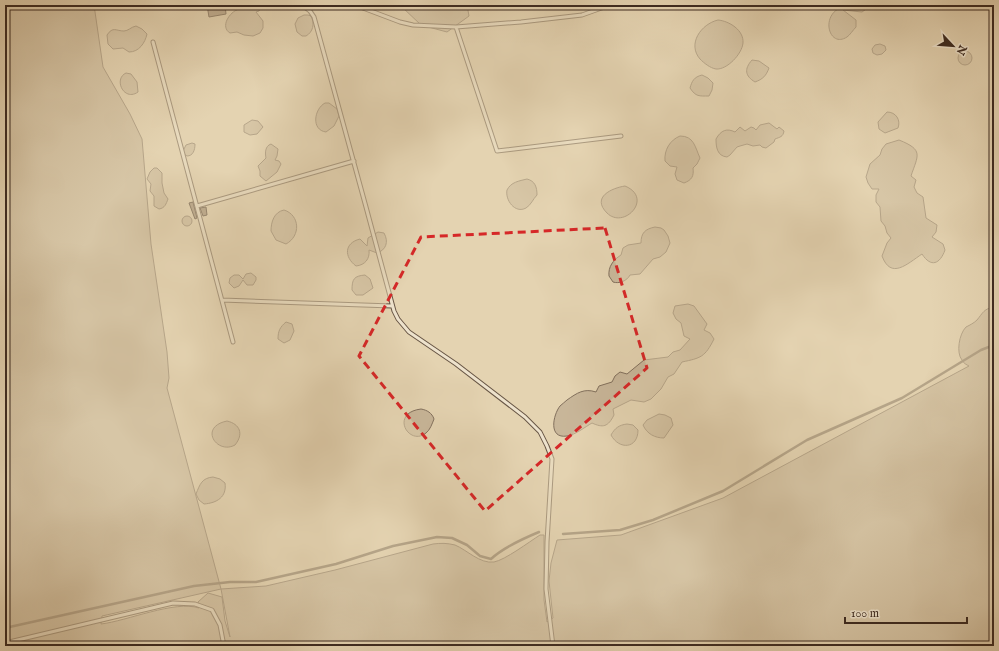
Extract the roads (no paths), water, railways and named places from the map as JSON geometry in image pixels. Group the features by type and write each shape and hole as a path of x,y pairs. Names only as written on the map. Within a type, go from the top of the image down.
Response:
{"lane":[{"path":"302,5 310,11 314,17 392,306 398,320 409,332 456,364 525,417 540,432 547,446 552,459 546,589 553,646"},
{"path":"355,5 400,22 413,25 456,27 582,15 610,5"},
{"path":"456,27 497,152 621,136"},
{"path":"153,42 233,342"},
{"path":"197,206 354,161"},
{"path":"222,300 392,306"},
{"path":"5,643 173,603 181,603 195,604 212,610 220,625 224,646"}],"waterway":[{"path":"563,534 620,530 653,520 723,491 807,440 902,398 981,350 994,345"},
{"path":"5,628 194,586 230,582 256,582 336,564 393,546 437,537 452,538 467,545 480,556 491,559 507,547 539,532"}]}
